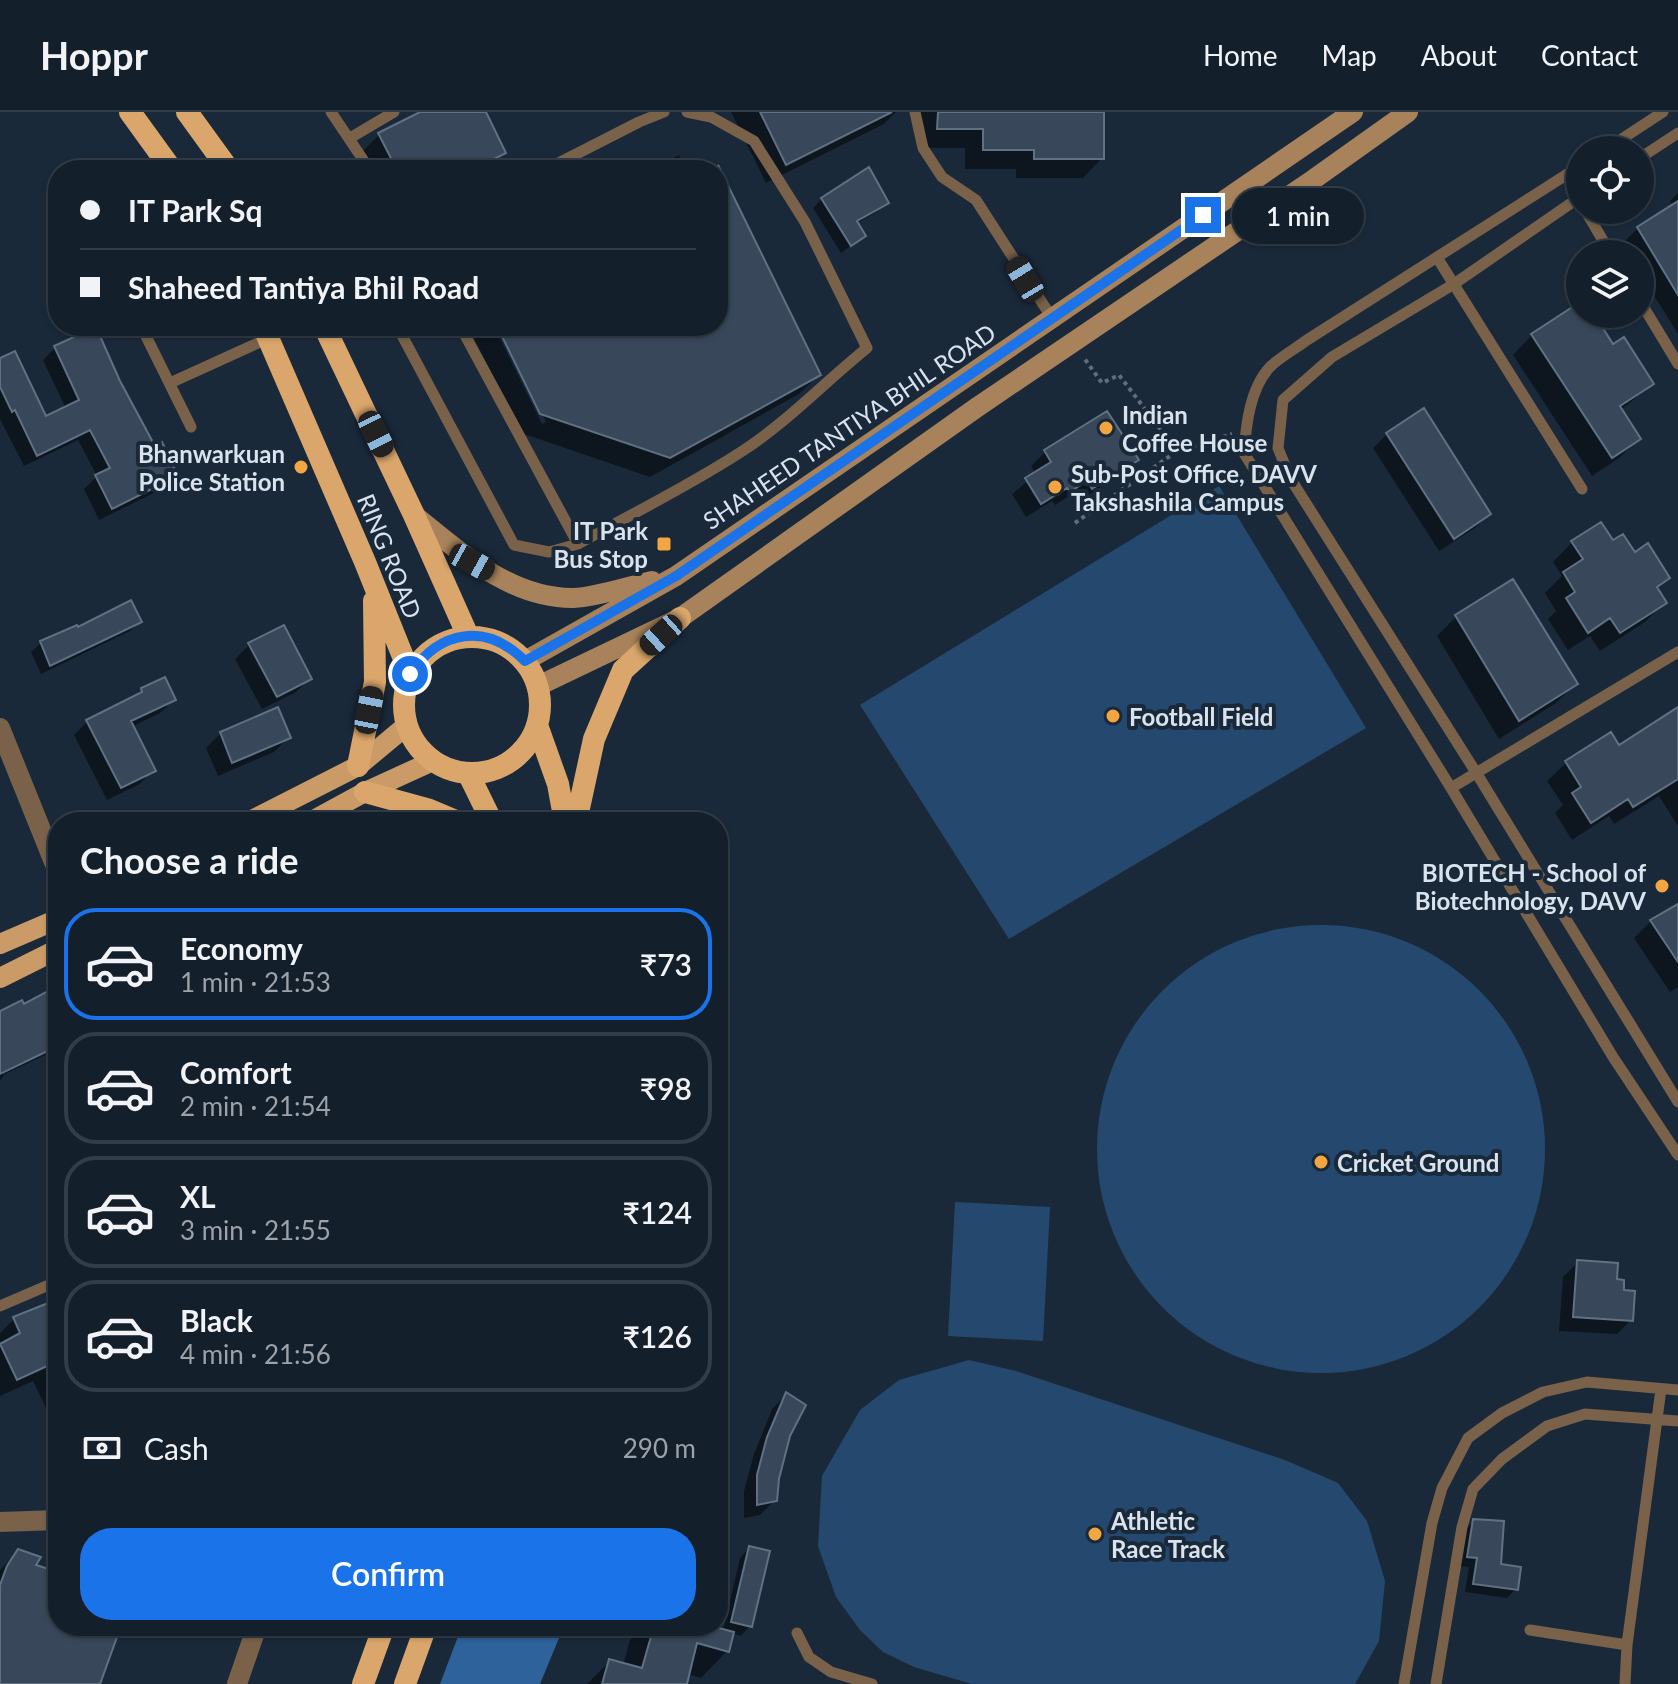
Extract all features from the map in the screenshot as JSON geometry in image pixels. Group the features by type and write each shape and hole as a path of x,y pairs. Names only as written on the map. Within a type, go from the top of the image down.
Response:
{"highway":[{"path":"130,112 165,160"},
{"path":"187,112 222,160"},
{"name":"RING ROAD","path":"268,336 410,674"},
{"name":"RING ROAD","path":"329,336 468,636"},
{"path":"358,766 375,682 373,581"},
{"path":"578,812 594,739 623,670 680,618"},
{"path":"468,636 499,641 513,649 525,661 538,686 540,699 532,739 511,761 498,769 468,773 450,770 419,749 406,726 403,699 410,674 421,659 434,647 450,639 468,636"},
{"path":"537,725 558,784 563,812"},
{"path":"468,773 487,812"},
{"path":"365,792 434,812"},
{"path":"363,1684 380,1636"},
{"path":"405,1684 422,1636"}],"main road":[{"name":"SHAHEED TANTIYA BHIL ROAD","path":"525,661 676,576 1353,112"},
{"path":"538,686 680,618 976,408 1408,112"},
{"path":"1052,318 1073,343"},
{"path":"414,515 472,562 525,590 574,598 676,576"},
{"path":"268,812 358,766 406,726"},
{"path":"328,812 433,761"},
{"path":"0,944 48,923"},
{"path":"0,978 48,954"}],"street":[{"path":"0,728 48,847"},
{"path":"0,1522 48,1520"},
{"path":"237,1684 254,1636"}],"lane":[{"path":"331,112 364,160"},
{"path":"350,138 394,112"},
{"path":"565,160 664,112"},
{"path":"402,336 514,545 549,552 578,544 744,450 804,404 867,348 805,222 754,141 711,117 687,112"},
{"path":"915,112 923,148 929,158 942,177 976,200 1052,318"},
{"path":"1626,136 1663,112"},
{"path":"1654,149 1678,133"},
{"path":"1566,175 1307,340 1270,368 1256,391 1246,430 1244,453 1613,1057 1678,1155"},
{"path":"1566,208 1454,284 1332,357 1283,400 1278,448 1290,478 1477,774 1678,1102"},
{"path":"1438,259 1582,489"},
{"path":"1654,324 1678,364"},
{"path":"146,336 191,427"},
{"path":"170,383 258,336"},
{"path":"465,336 578,544"},
{"path":"1451,788 1678,652"},
{"path":"0,1306 48,1285"},
{"path":"1404,1684 1435,1512 1442,1488 1468,1438 1502,1413 1543,1392 1587,1382 1678,1390"},
{"path":"1625,1684 1627,1645 1661,1389"},
{"path":"1436,1684 1462,1527 1473,1489 1502,1459 1547,1426 1585,1414 1678,1421"},
{"path":"1530,1630 1627,1645"},
{"path":"797,1633 809,1657 831,1672 872,1684"}],"path":[{"path":"1073,343 1102,383 1119,375 1177,451"},
{"path":"1075,523 1177,451 1246,430"}],"shaded area":[{"name":"Football Field","path":"1219,486 1366,728 1009,939 860,705"},
{"name":"Cricket Ground","path":"1321,925 1365,930 1407,942 1445,963 1479,991 1507,1025 1528,1063 1540,1105 1545,1149 1540,1193 1528,1235 1507,1273 1479,1307 1445,1335 1407,1356 1365,1368 1321,1373 1277,1368 1235,1356 1197,1335 1163,1307 1135,1273 1114,1235 1102,1193 1097,1149 1102,1105 1114,1063 1135,1025 1163,991 1197,963 1235,942 1277,930"},
{"path":"955,1202 1050,1207 1043,1341 948,1336"},
{"name":"Athletic Race Track","path":"969,1360 1016,1371 1285,1460 1338,1483 1367,1521 1385,1581 1379,1641 1355,1684 972,1684 914,1667 883,1652 860,1630 836,1597 818,1546 822,1476 860,1410 899,1380"},
{"path":"458,1636 560,1636 540,1684 440,1684"}],"building":[{"path":"420,112 486,112 506,153 492,160 392,160 378,133"},
{"path":"760,112 892,112 786,165"},
{"path":"938,112 1104,112 1104,159 1034,159 1034,150 983,150 983,129 937,129"},
{"path":"869,167 889,203 857,221 866,236 851,246 821,198"},
{"path":"728,185 821,375 670,458 540,414 502,336 728,336"},
{"path":"1678,201 1678,295 1654,255 1654,240 1645,240 1637,227 1654,224 1654,216"},
{"path":"1566,311 1566,328 1603,328 1613,344 1624,337 1654,384 1620,406 1641,439 1612,458 1531,334"},
{"path":"76,336 100,336 155,446 162,442 178,476 112,509 95,475 110,468 90,430 37,456 0,387 0,358 15,351 46,416 79,400 54,346"},
{"path":"1424,408 1491,514 1454,539 1386,433"},
{"path":"1107,411 1139,460 1092,489 1087,481 1070,492 1067,488 1041,504 1025,478 1051,462 1044,450"},
{"path":"1601,522 1613,540 1623,534 1635,552 1648,543 1670,578 1657,587 1667,603 1620,633 1610,618 1588,633 1566,598 1575,592 1563,572 1583,559 1571,541"},
{"path":"1513,579 1578,684 1519,721 1455,615"},
{"path":"131,600 142,622 50,666 40,641 78,627"},
{"path":"284,625 312,679 277,697 248,643"},
{"path":"165,677 176,700 131,721 156,771 121,788 86,720"},
{"path":"278,707 291,738 232,763 220,732"},
{"path":"1678,707 1678,779 1633,807 1628,799 1591,823 1572,793 1581,787 1565,761 1611,732 1619,745"},
{"path":"1678,904 1678,962 1650,920"},
{"path":"48,991 48,1051 0,1074 0,1011 22,1000 24,1004"},
{"path":"1577,1260 1618,1263 1617,1279 1624,1280 1624,1290 1635,1291 1633,1321 1573,1317"},
{"path":"48,1303 48,1366 17,1380 0,1344 20,1333 13,1317"},
{"path":"786,1392 806,1405 790,1436 777,1501 757,1505 757,1475 767,1437"},
{"path":"1473,1519 1504,1521 1501,1564 1521,1567 1518,1590 1473,1584 1477,1558 1467,1557"},
{"path":"749,1546 770,1551 752,1627 731,1622"},
{"path":"18,1549 41,1557 36,1565 48,1569 48,1636 117,1636 100,1684 0,1684 0,1585"},
{"path":"728,1630 734,1632 729,1652 697,1643 687,1684 602,1684 609,1659 642,1668 651,1636 728,1636"}],"place":[{"name":"Indian Coffee House","path":"1106,428"},
{"name":"Bhanwarkuan Police Station","path":"301,467"},
{"name":"Sub-Post Office, DAVV Takshashila Campus","path":"1055,487"},
{"name":"IT Park Bus Stop","path":"664,544"},
{"name":"Football Field","path":"1113,716"},
{"name":"BIOTECH - School of Biotechnology, DAVV","path":"1662,886"},
{"name":"Cricket Ground","path":"1321,1162"},
{"name":"Athletic Race Track","path":"1095,1534"}],"route":[{"path":"410,674 434,647 450,639 468,636 499,641 525,661 676,576 1203,215"}]}
